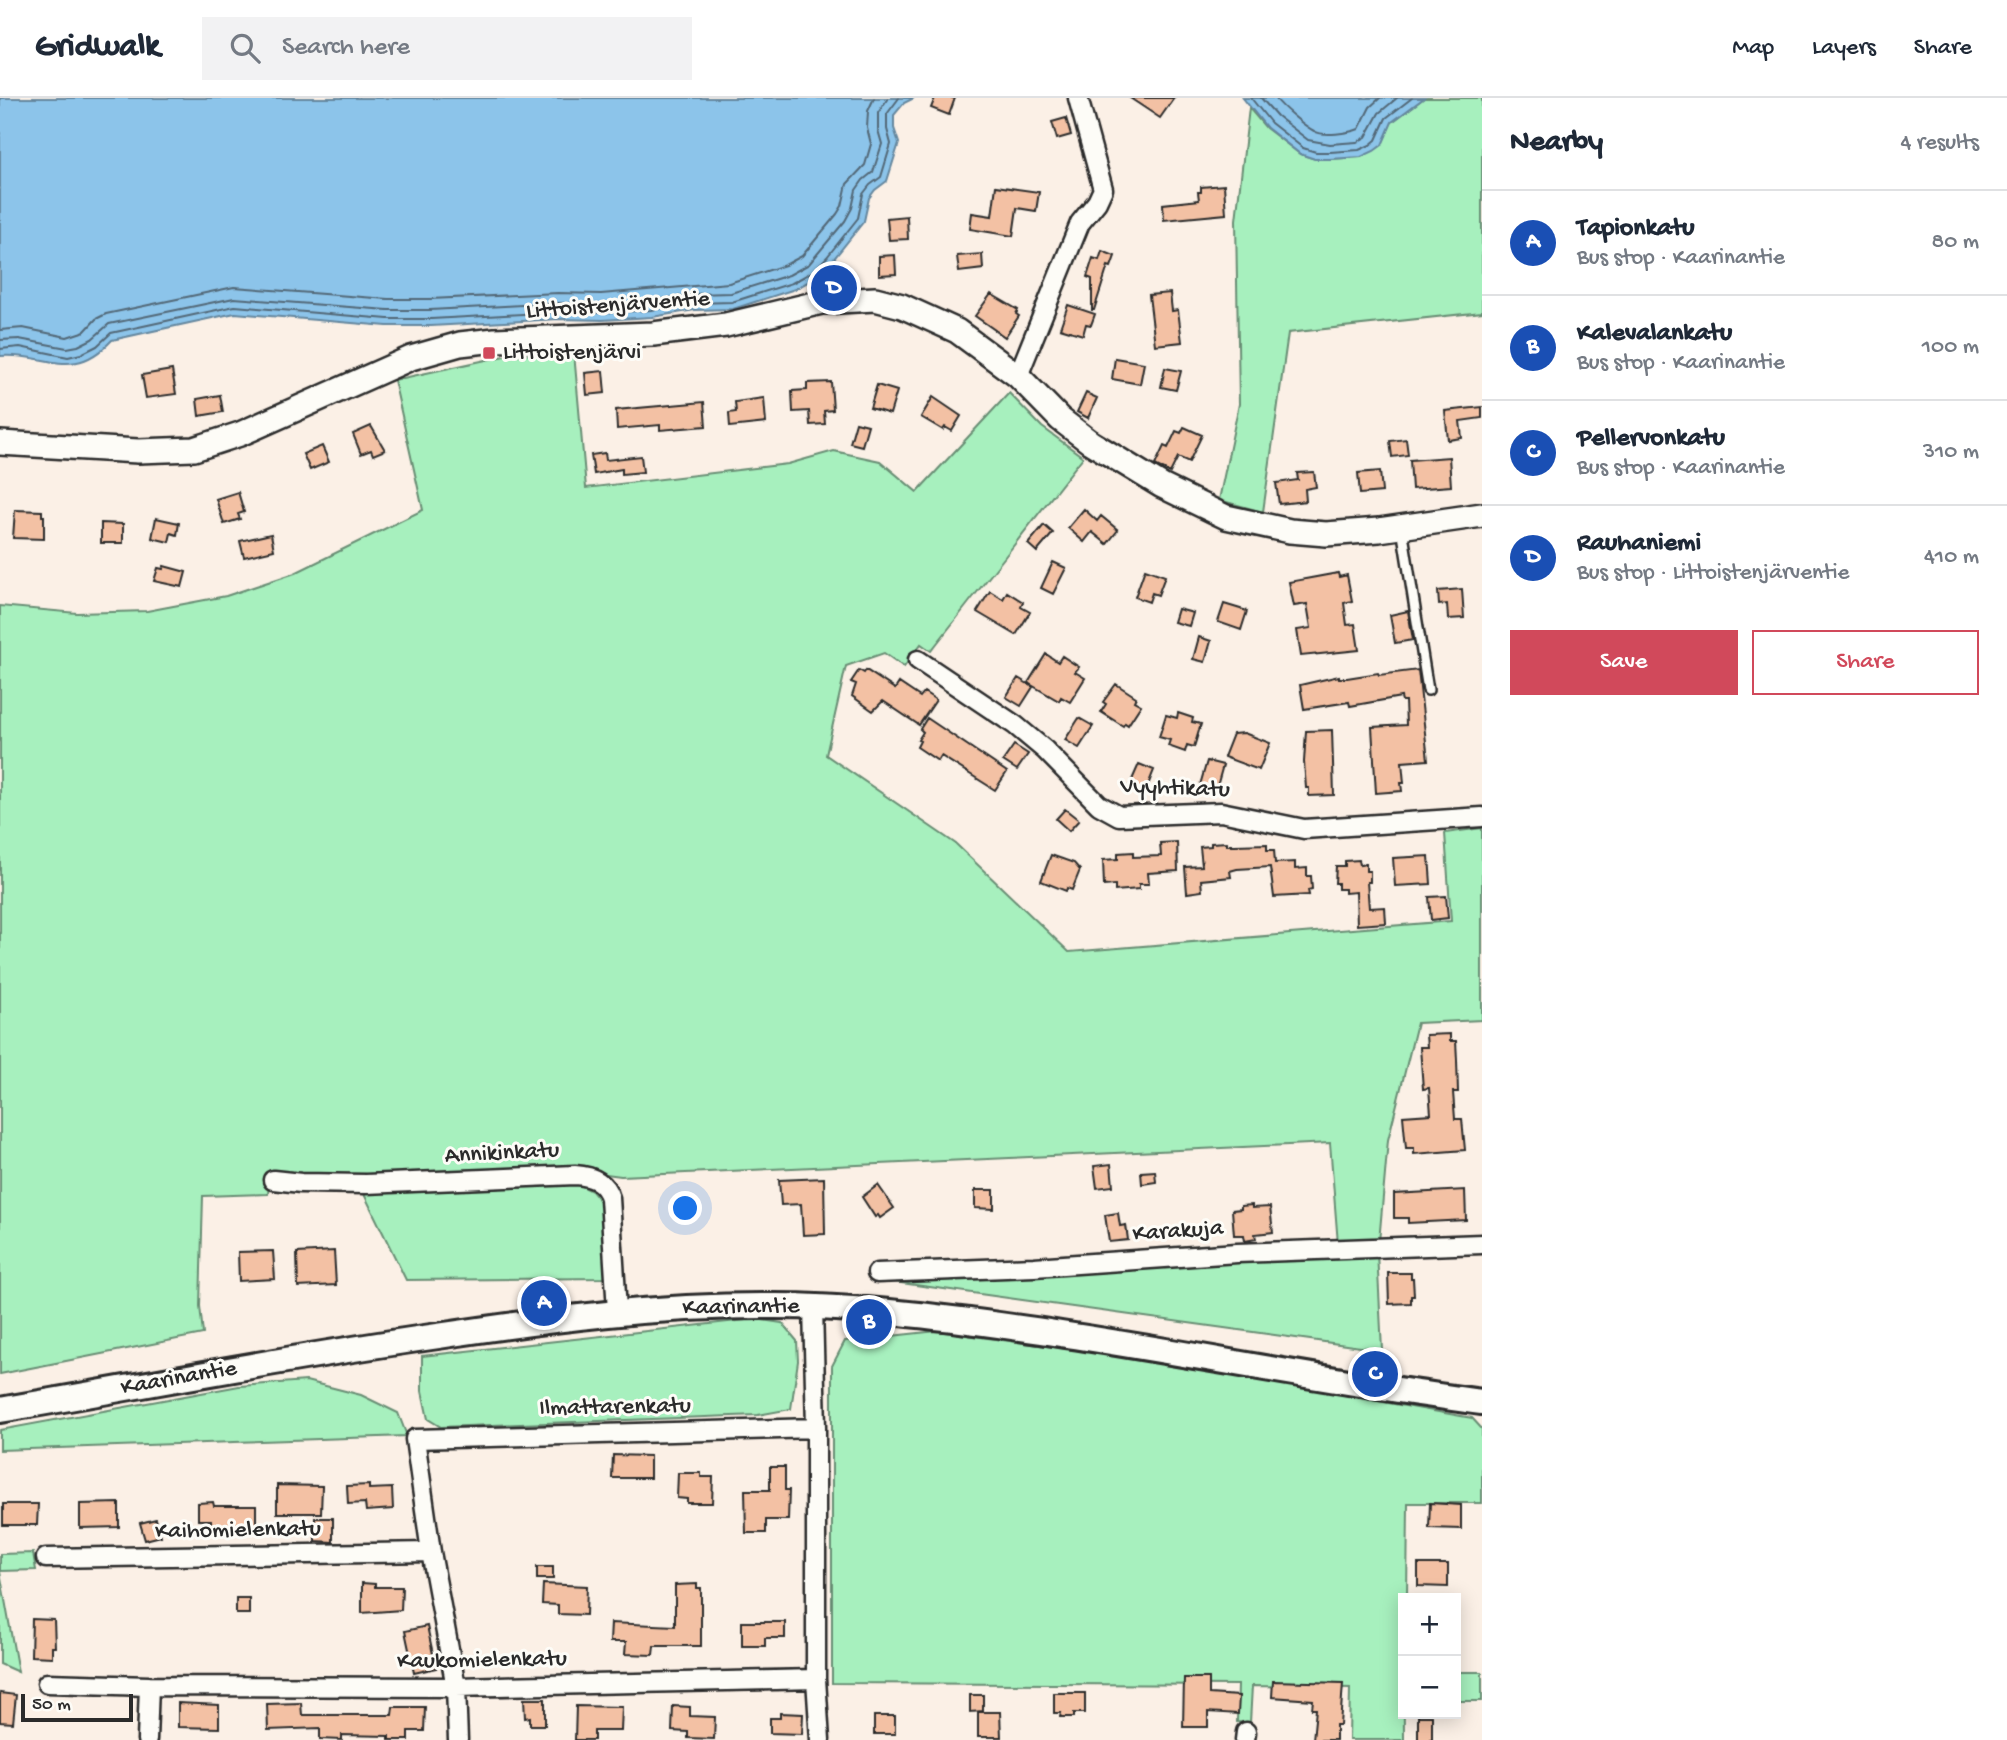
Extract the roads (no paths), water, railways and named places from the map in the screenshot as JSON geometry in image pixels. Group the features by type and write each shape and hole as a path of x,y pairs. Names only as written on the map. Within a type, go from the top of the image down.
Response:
{"main road":[{"name":"Kaarinantie","path":"0,1410 357,1347 617,1311 705,1307 813,1307 925,1315 1076,1336 1391,1391 1482,1402"}],"street":[{"path":"1018,376 1080,223 1097,202 1103,189 1078,98"},
{"name":"Littoistenjärventie","path":"0,443 138,451 194,449 240,434 411,358 441,349 495,340 653,334 726,325 822,302 875,299 902,306 957,331 1018,376 1060,419 1090,442 1162,486 1226,517 1290,531 1326,534 1482,515"},
{"name":"Vyyhtikatu","path":"918,660 1016,725 1045,750 1099,805 1119,816 1221,812 1304,830 1482,817"},
{"name":"Annikinkatu","path":"273,1180 366,1184 575,1175 593,1178 602,1182 610,1198 617,1311"},
{"name":"Karakuja","path":"877,1273 1034,1267 1237,1253 1482,1244"},
{"path":"813,1307 816,1679 820,1740"},
{"name":"Ilmattarenkatu","path":"431,1552 415,1438 816,1428"},
{"path":"431,1552 456,1686 458,1740"},
{"name":"Kaihomielenkatu","path":"46,1558 431,1552"},
{"name":"Kaukomielenkatu","path":"47,1684 456,1686 816,1679"},
{"path":"147,1740 149,1686"}],"lane":[{"path":"1402,526 1428,690"}],"water":[{"name":"Littoistenjärvi","path":"0,98 914,98 904,103 894,115 894,128 899,143 887,181 869,198 864,221 832,261 819,276 795,289 733,309 695,310 652,317 602,320 559,319 431,326 387,326 235,313 112,340 98,353 84,360 59,363 0,356"},
{"path":"1243,98 1424,98 1392,122 1382,145 1374,151 1361,157 1315,159 1300,154 1267,128"}],"place":[{"name":"Rauhaniemi","path":"834,288"},
{"name":"Littoistenjärvi","path":"489,353"},
{"name":"Tapionkatu","path":"544,1303"},
{"name":"Kalevalankatu","path":"869,1322"},
{"name":"Pellervonkatu","path":"1375,1374"}]}
